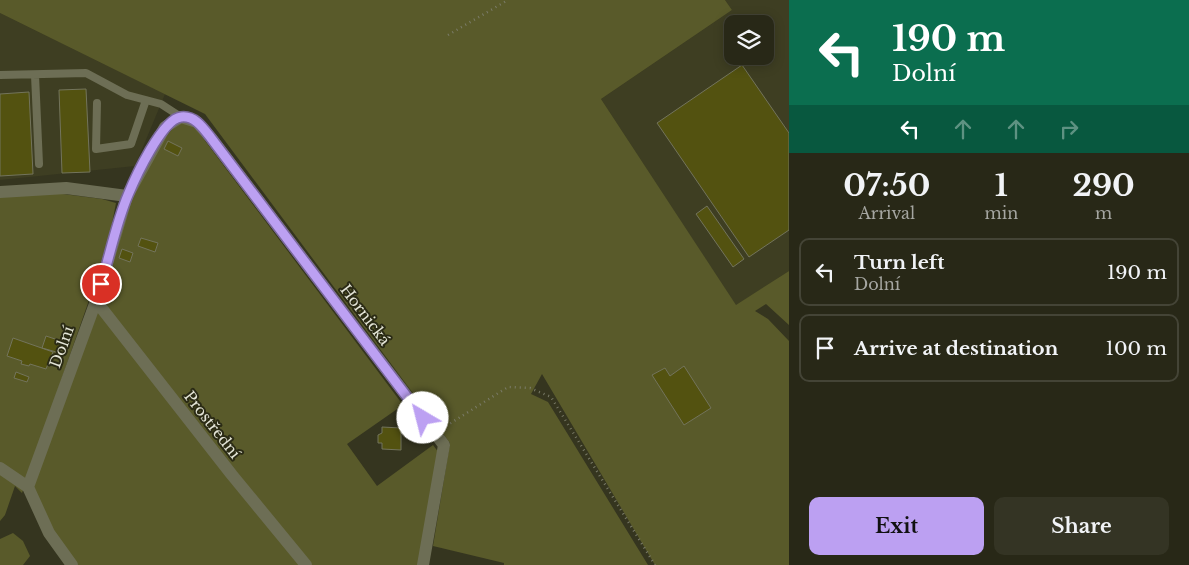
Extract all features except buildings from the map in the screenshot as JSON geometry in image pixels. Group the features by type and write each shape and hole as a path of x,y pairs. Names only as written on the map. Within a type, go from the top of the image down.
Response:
{"street":[{"name":"Dolní","path":"28,487 96,302 127,196 165,128 181,117"},
{"name":"Hornická","path":"181,117 197,122 211,138 444,445 423,565"},
{"path":"0,192 66,188 127,196"},
{"name":"Prostřední","path":"96,302 232,476 306,565"},
{"path":"0,468 28,487 49,533 72,565"}],"lane":[{"path":"0,75 86,74 127,95 161,104 181,117"},
{"path":"35,75 39,164"},
{"path":"96,103 96,149 130,144 146,100"}],"path":[{"path":"448,36 508,0"},
{"path":"435,434 508,387 530,388 551,397 655,565"}],"shaded area":[{"path":"0,0 725,0 732,10 601,99 736,305 789,271 789,325 766,304 755,311 768,319 789,341 789,565 655,565 542,374 531,394 548,402 648,565 504,565 504,563 433,546 450,443 205,114 0,13"},
{"path":"725,0 789,0 789,271 736,306 601,99 724,15 724,65 774,65 774,15 725,15 732,10"},
{"path":"0,13 165,94 135,166 0,180"},
{"path":"191,122 403,405 347,444 377,486 433,445 439,453 418,565 72,565 28,487 127,196 150,153 177,124"},
{"path":"55,193 102,199 116,203 110,234 88,303 22,493 15,486 5,515 0,521 0,195"},
{"path":"13,533 23,541 30,556 23,565 0,565 0,539"}],"route":[{"path":"101,284 127,196 150,152 165,128 174,120 181,117 190,118 197,122 211,138 423,418"}]}
